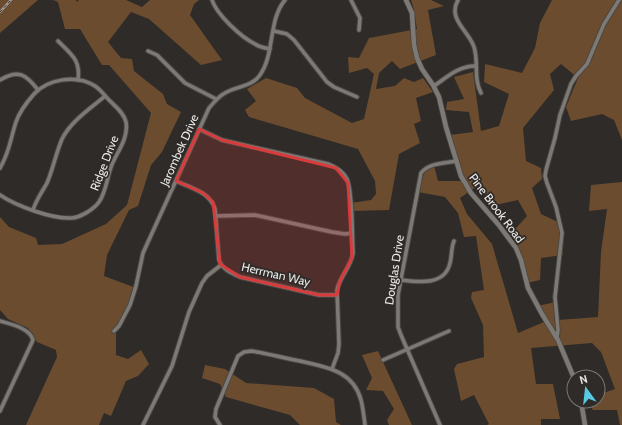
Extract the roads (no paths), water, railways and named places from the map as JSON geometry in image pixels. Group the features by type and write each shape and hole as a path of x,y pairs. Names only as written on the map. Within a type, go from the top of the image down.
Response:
{"street":[{"path":"212,0 220,16 248,40 259,46 270,49"},
{"name":"Jarombek Drive","path":"114,331 119,326 130,305 144,253 209,108 216,99 225,92 251,83 258,78 264,69 270,49 278,11 285,0"},
{"path":"351,0 359,16 359,30"},
{"name":"Pine Brook Road","path":"406,0 413,20 414,45 417,58 439,97 446,127 464,183 516,248 531,296 557,340 570,369"},
{"path":"458,0 455,12 456,21 473,46 476,55 475,66 478,87 481,93"},
{"path":"557,340 558,330 554,297 562,233 556,207 545,176 546,170 560,115 571,84 587,64 604,24 619,0"},
{"path":"274,31 287,34 294,40 322,78 330,85 357,97"},
{"path":"58,41 77,62 79,70 78,80"},
{"path":"148,51 157,56 185,83 216,99"},
{"path":"434,86 463,67 475,66"},
{"path":"0,80 11,74 18,74 30,80 38,90"},
{"name":"Ridge Drive","path":"0,168 8,153 18,117 31,97 38,90 50,83 59,80 78,80 93,84 124,115 126,122 124,139 111,168 100,201 94,207 74,218 63,218 21,206 0,195"},
{"path":"33,210 47,182 65,134 75,122 105,96"},
{"path":"199,129 222,140 328,164 336,168 345,177 349,187 352,258 340,281 337,295 339,349 332,369"},
{"name":"Douglas Drive","path":"440,425 398,327 398,300 421,173 430,166 457,160"},
{"path":"143,425 172,366 189,312 202,283 207,276 221,265 218,253 214,204 207,196 176,181"},
{"path":"216,216 255,215 332,232 345,234 352,233"},
{"path":"401,280 425,282 444,274 450,263 454,241"},
{"name":"Herrman Way","path":"221,265 228,272 240,277 320,295 337,295"},
{"path":"0,321 14,325 29,332 33,340 0,411"},
{"path":"383,360 449,331"},
{"path":"220,425 215,417 216,409 237,358 242,353 248,351 332,369 342,374 356,388 361,400 365,425"},
{"path":"582,409 584,425"}],"railway":[{"path":"0,12 11,0"}]}
